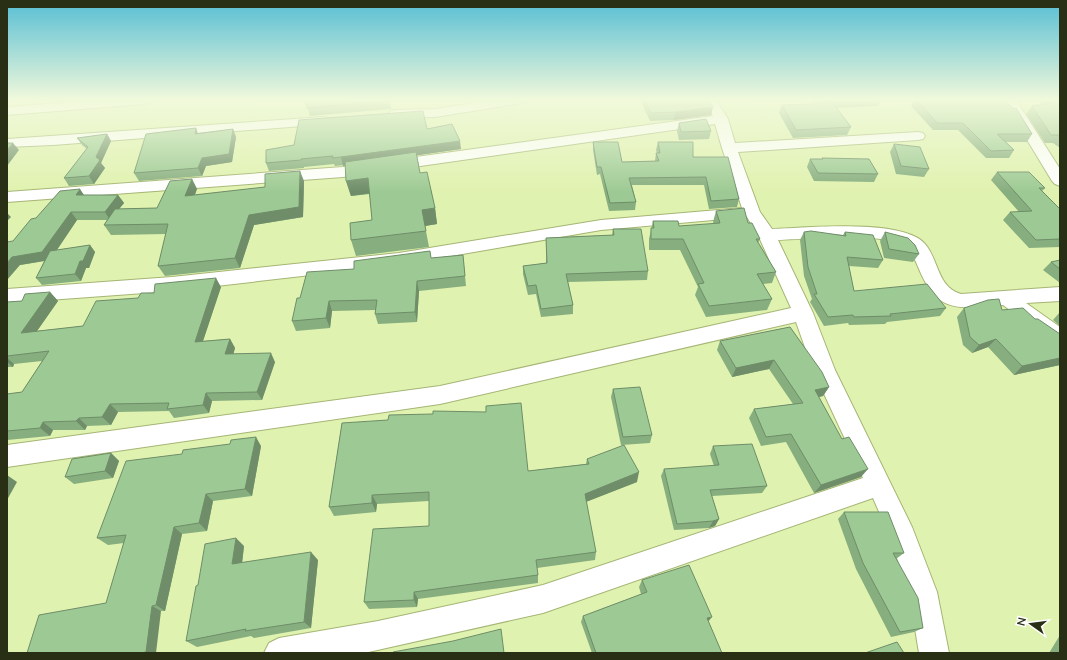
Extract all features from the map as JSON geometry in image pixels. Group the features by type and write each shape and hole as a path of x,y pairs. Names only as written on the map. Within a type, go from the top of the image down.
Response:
{"street":[{"path":"7,143 185,131"},
{"path":"7,197 343,172 637,131"},
{"path":"724,131 752,212 767,235 803,313 824,370 899,527 923,592 934,653"},
{"path":"1030,131 1058,172"},
{"path":"729,148 918,136"},
{"path":"7,296 172,284 391,259 601,225 752,212"},
{"path":"767,235 872,232 907,239 918,247 940,292 950,299 961,301 1060,294"},
{"path":"1006,298 1060,337"},
{"path":"7,456 440,395 803,313"},
{"path":"279,653 378,636 542,599 878,485"}],"building":[{"path":"173,131 196,131 195,134 233,131 229,154 202,158 198,168 134,173 146,134"},
{"path":"297,131 455,131 460,141 341,157 332,158 333,156 266,163 266,150 294,145"},
{"path":"681,131 711,131 681,132"},
{"path":"971,131 1030,131 1032,134 997,134 1014,150 991,151"},
{"path":"1048,131 1060,131 1060,136 1051,135"},
{"path":"107,134 96,157 100,160 89,176 64,178 88,147 77,138"},
{"path":"593,142 618,142 622,162 659,161 656,153 660,153 658,142 693,142 693,157 728,157 739,199 711,201 706,177 629,178 636,202 610,203 601,167 597,167"},
{"path":"7,143 13,143 7,150"},
{"path":"894,144 920,147 929,169 901,166"},
{"path":"416,152 420,173 427,172 435,208 422,210 426,231 351,240 350,223 372,220 368,178 346,181 345,162"},
{"path":"822,158 869,159 878,174 818,173 810,159 823,159"},
{"path":"300,171 299,207 249,215 235,258 158,266 168,224 104,225 115,209 157,208 170,181 192,179 185,196 265,187 265,174"},
{"path":"997,172 1029,172 1045,188 1039,188 1060,209 1060,239 1036,240 1010,212 1032,211"},
{"path":"80,189 76,195 118,195 105,212 71,212 42,252 12,257 7,263 7,242 13,241 31,219 36,218 60,191"},
{"path":"744,208 748,223 752,223 760,239 756,239 776,272 757,274 772,299 709,306 698,284 704,283 683,239 651,239 651,228 654,228 653,221 678,221 679,226 720,223 716,211"},
{"path":"613,229 641,229 648,271 566,274 573,305 541,309 536,285 528,286 523,266 547,263 546,238 614,235"},
{"path":"811,231 846,236 845,232 873,235 883,260 847,257 854,291 927,284 946,308 890,314 891,316 854,317 853,315 828,317 814,294 817,294 808,267 804,232"},
{"path":"885,232 908,238 915,245 919,254 889,249"},
{"path":"90,245 83,261 80,261 75,274 36,278 50,251"},
{"path":"430,251 431,258 463,255 465,276 417,281 415,312 375,314 377,300 329,301 326,318 292,321 297,298 300,298 307,272 354,269 354,261"},
{"path":"1060,260 1060,269 1051,262"},
{"path":"216,278 195,342 230,339 225,354 271,353 257,392 206,393 203,405 167,409 169,403 110,404 102,417 79,418 76,421 43,422 40,428 7,431 7,394 22,392 49,351 7,356 7,302 22,301 25,294 50,292 21,333 83,326 96,301 138,298 141,293 154,293 155,284"},
{"path":"999,299 1002,310 1023,308 1035,319 1038,319 1060,334 1060,358 1022,366 996,339 979,345 970,337 964,308 988,300"},
{"path":"790,327 822,372 829,387 815,390 842,439 849,437 868,469 821,485 791,434 766,437 754,409 803,403 774,360 736,368 720,341"},
{"path":"640,387 652,435 623,437 613,389"},
{"path":"521,403 528,471 589,464 587,459 624,445 639,472 585,494 596,552 536,560 538,575 414,592 414,600 364,602 373,529 429,526 429,492 372,495 372,503 329,507 342,423 388,420 389,415 433,414 433,411 486,412 486,406"},
{"path":"256,437 245,489 206,494 199,523 174,527 156,605 152,606 146,652 27,653 39,615 106,603 126,535 97,538 126,461 182,454 183,450 230,444 231,440"},
{"path":"752,444 767,486 710,490 719,519 713,521 677,524 664,469 719,465 713,446"},
{"path":"111,453 105,471 65,477 72,459"},
{"path":"844,512 888,512 904,553 893,553 918,598 923,628 900,632 863,563"},
{"path":"236,538 232,564 311,552 304,622 245,631 246,629 186,641 205,544"},
{"path":"689,565 712,617 707,618 722,653 596,653 583,616 647,592 642,580"},
{"path":"501,629 504,653 393,653 453,641"},
{"path":"897,642 904,653 865,653"}]}
